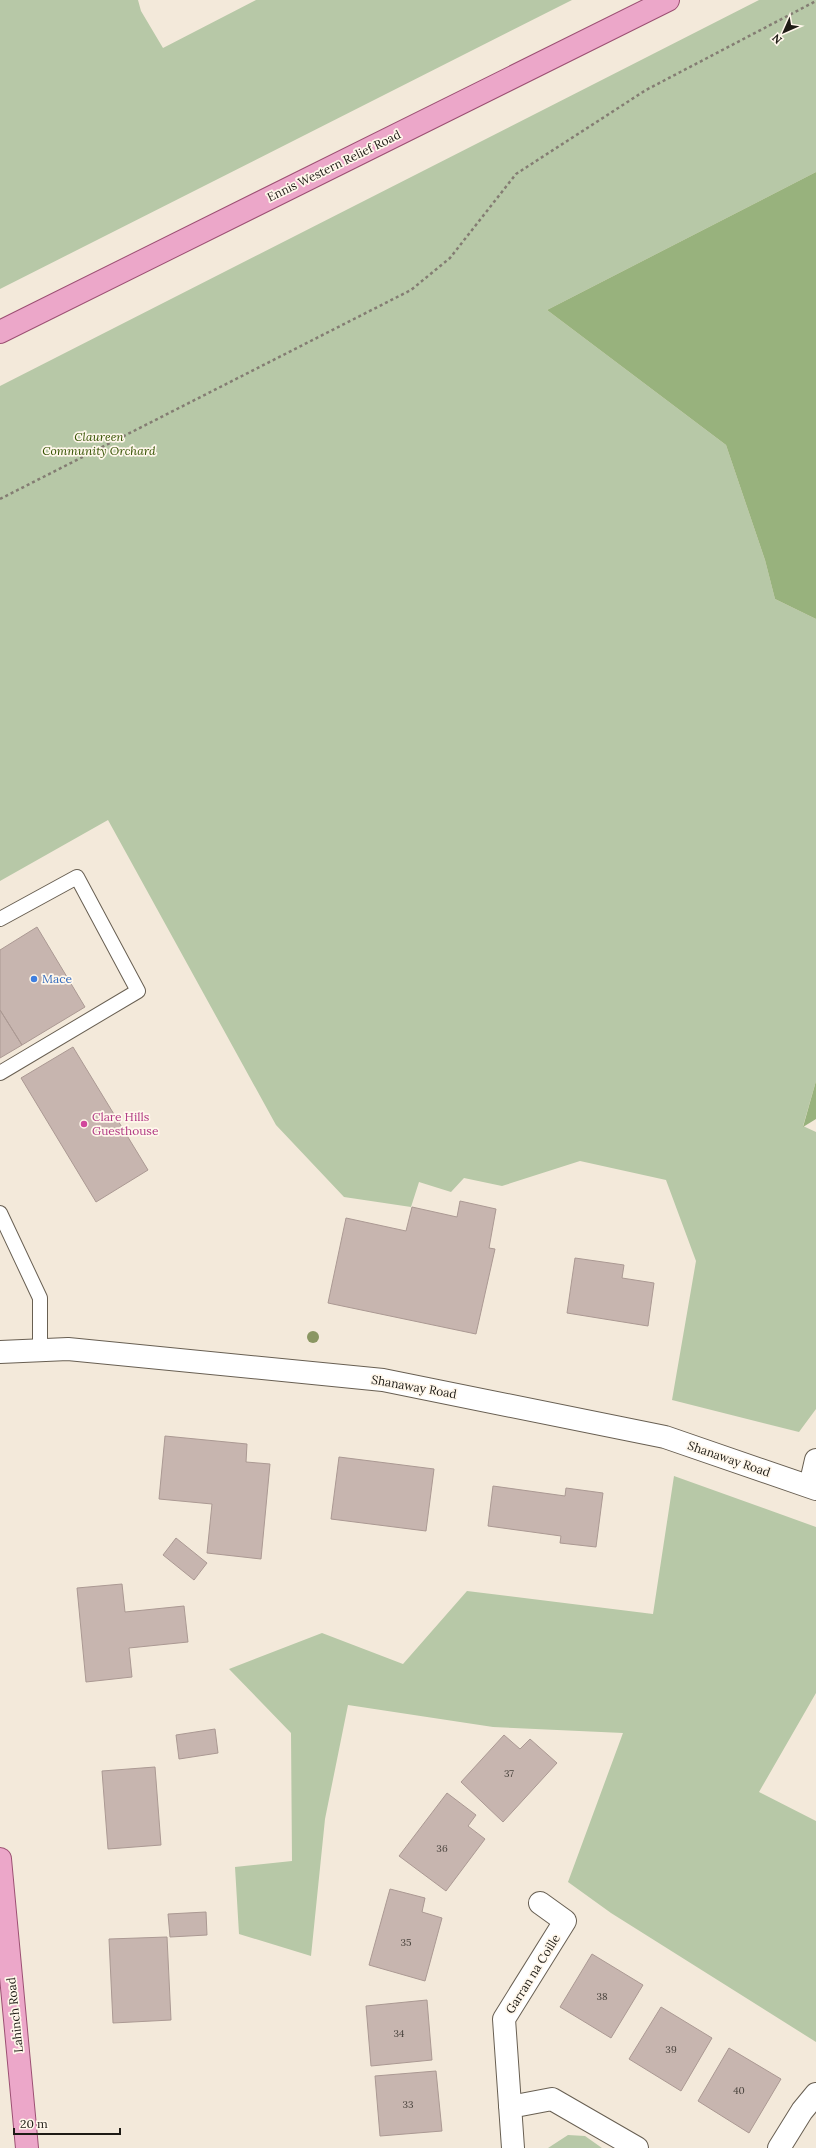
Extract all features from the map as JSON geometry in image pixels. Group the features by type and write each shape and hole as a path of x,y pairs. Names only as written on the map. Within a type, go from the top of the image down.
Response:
{"main road":[{"name":"Ennis Western Relief Road","path":"0,332 668,0"},
{"name":"Lahinch Road","path":"0,1859 27,2148"}],"street":[{"name":"Shanaway Road","path":"0,1352 68,1349 383,1380 666,1437 813,1488"},
{"path":"813,1488 816,1460"},
{"name":"Garran na Coille","path":"513,2148 504,2020 566,1921 540,1903"},
{"path":"780,2148 802,2111 816,2094"},
{"path":"510,2107 552,2099 637,2148"}],"lane":[{"path":"0,919 77,877 138,991 0,1073"},
{"path":"0,1213 40,1298 40,1350"}],"path":[{"path":"0,499 410,290 450,258 516,174 646,90 816,1"}],"green space":[{"path":"0,0 138,0 141,11 163,48 256,0 572,0 0,289"},
{"name":"Claureen Community Orchard","path":"759,0 816,0 816,172 547,310 726,445 765,560 775,599 816,619 816,1081 803,1126 816,1132 816,1409 799,1432 672,1400 696,1261 666,1180 580,1161 502,1186 464,1178 451,1192 419,1182 411,1207 344,1197 276,1125 108,820 0,881 0,386"},
{"path":"816,172 816,619 775,599 765,560 726,445 547,310"},
{"path":"816,1081 816,1119 803,1127"},
{"path":"674,1476 816,1527 816,1693 759,1792 816,1821 816,2042 611,1913 568,1882 623,1733 493,1727 348,1705 325,1819 311,1956 239,1934 235,1867 292,1861 291,1733 229,1669 322,1633 403,1664 467,1591 653,1614"},
{"path":"568,2135 585,2136 602,2148 548,2148"}],"building":[{"name":"Mace","path":"37,927 85,1007 22,1045 0,1010 0,950"},
{"path":"0,1010 22,1045 0,1058"},
{"name":"Clare Hills Guesthouse","path":"73,1047 148,1170 96,1202 21,1078"},
{"path":"460,1201 496,1209 489,1248 495,1249 476,1334 328,1303 346,1218 406,1231 412,1207 457,1217"},
{"path":"575,1258 624,1265 622,1278 654,1283 648,1326 567,1313"},
{"path":"165,1436 247,1444 246,1462 270,1464 261,1559 207,1553 212,1504 159,1499"},
{"path":"339,1457 434,1469 426,1531 331,1519"},
{"path":"493,1486 565,1496 566,1488 603,1493 596,1547 560,1543 561,1536 488,1526"},
{"path":"176,1538 207,1563 194,1580 163,1555"},
{"path":"122,1584 125,1612 184,1606 188,1642 129,1648 132,1677 86,1682 77,1588"},
{"path":"215,1729 218,1753 179,1759 176,1735"},
{"path":"504,1735 520,1749 530,1739 557,1763 503,1822 461,1782"},
{"path":"155,1767 161,1845 108,1849 102,1771"},
{"path":"447,1793 476,1815 468,1826 485,1839 446,1891 399,1856"},
{"path":"390,1889 425,1898 422,1912 442,1918 425,1981 369,1965"},
{"path":"206,1912 207,1935 170,1937 168,1914"},
{"path":"167,1937 171,2020 113,2023 109,1939"},
{"path":"592,1954 643,1985 611,2038 560,2007"},
{"path":"427,2000 432,2060 371,2066 366,2006"},
{"path":"661,2007 712,2038 681,2091 629,2059"},
{"path":"729,2048 781,2079 749,2133 698,2101"},
{"path":"436,2071 442,2131 380,2136 375,2076"}],"place":[{"name":"Mace","path":"34,979"},
{"name":"Clare Hills Guesthouse","path":"84,1124"}]}
